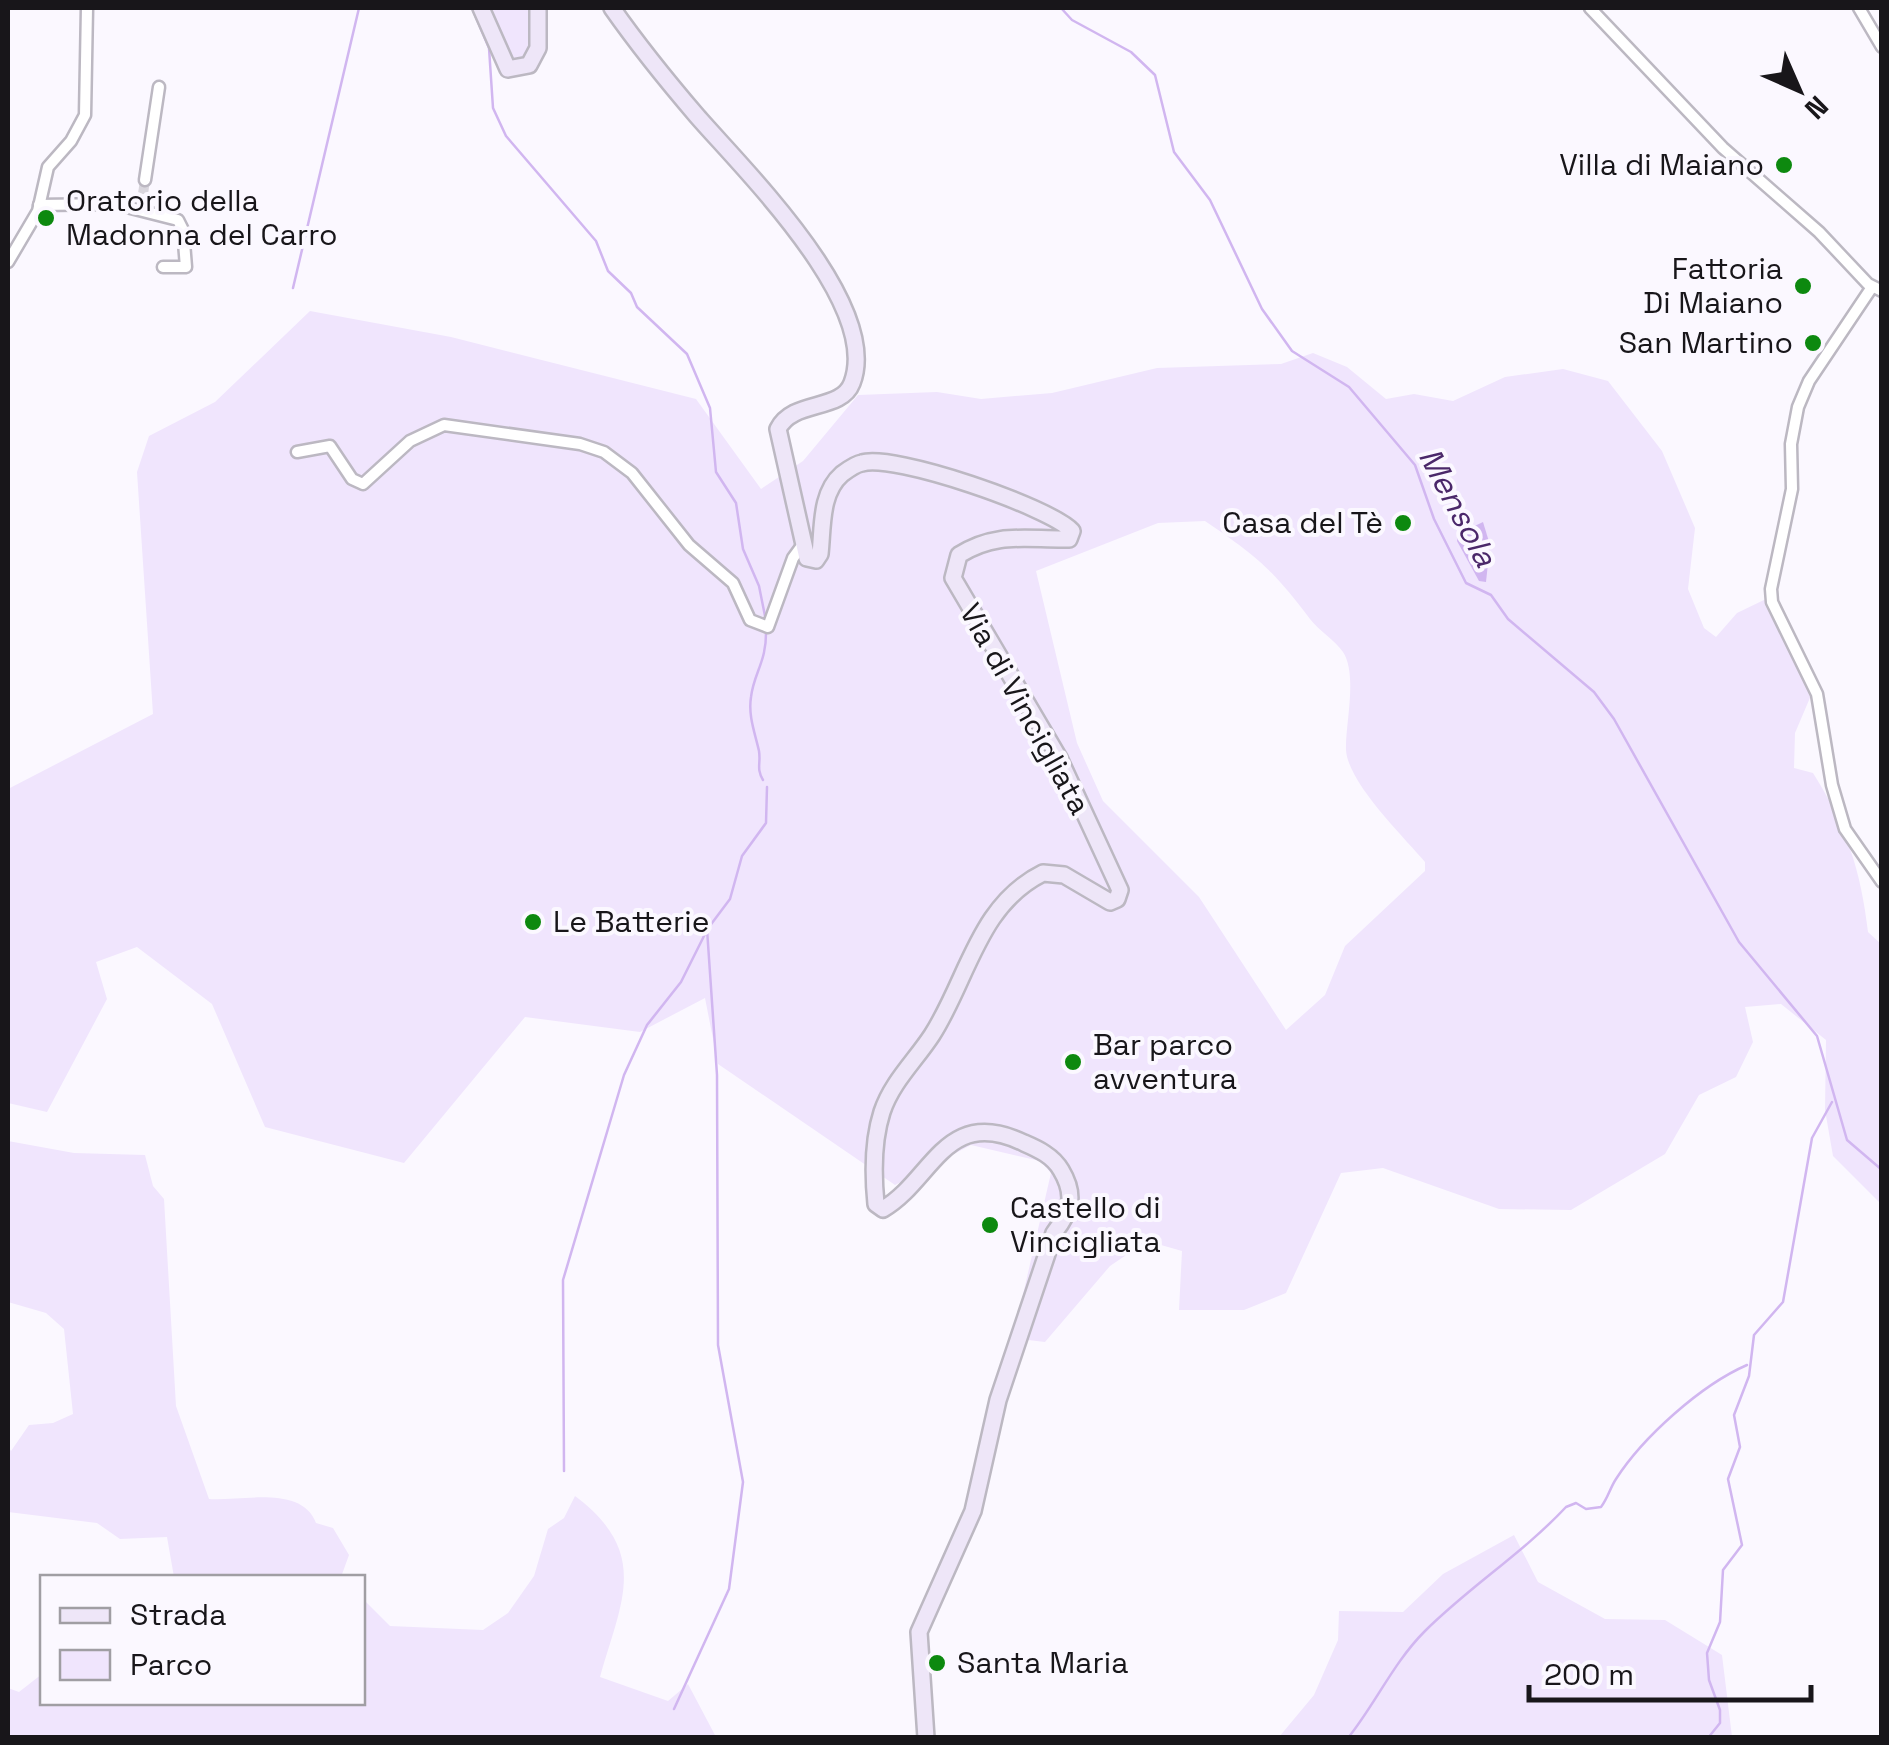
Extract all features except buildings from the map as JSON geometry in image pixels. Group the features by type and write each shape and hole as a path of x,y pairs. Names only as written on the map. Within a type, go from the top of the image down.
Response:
{"street":[{"path":"8,262 39,205 48,166 70,141 85,115 87,8"},
{"path":"481,8 508,70 529,65 538,48 538,8"},
{"path":"297,452 330,446 358,484 368,481 410,441 444,426 580,444 604,452 632,473 689,544 734,582 750,620 764,627 793,558 804,544 778,429 790,414 837,398 851,387 857,356 845,311 832,284 760,181 697,115 612,8"},
{"path":"1590,8 1723,148 1877,289 1808,380 1798,407 1791,444 1792,489 1770,588 1772,602 1817,694 1832,784 1845,829 1882,882"},
{"path":"1859,8 1882,46"},
{"path":"146,180 160,87"},
{"path":"141,209 143,194"},
{"path":"39,205 115,204 182,224 186,267 163,266"},
{"name":"Via di Vincigliata","path":"804,544 807,558 816,560 826,494 841,475 862,462 923,470 992,492 1068,526 1069,539 1017,536 981,543 960,555 953,578 1059,758 1120,890 1117,899 1110,902 1064,875 1043,873 1009,896 974,948 933,1033 896,1082 876,1134 876,1204 883,1209 948,1146 978,1132 1010,1136 1042,1151 1059,1165 1070,1187 1070,1211 1054,1233 998,1400 973,1512 919,1632 926,1738"}],"green space":[{"path":"486,8 535,8 533,52 527,62 512,66"},
{"path":"310,311 451,337 696,399 761,489 803,461 858,395 937,392 981,399 1052,393 1157,368 1281,364 1313,353 1347,367 1386,399 1414,394 1453,401 1505,377 1563,369 1608,381 1662,451 1695,528 1688,589 1704,628 1716,637 1737,613 1766,599 1812,693 1795,733 1794,768 1813,773 1835,811 1856,869 1868,932 1881,944 1881,1204 1833,1156 1825,1110 1826,1040 1781,1004 1745,1007 1753,1042 1736,1077 1699,1095 1665,1154 1571,1210 1499,1209 1383,1168 1341,1173 1286,1293 1244,1310 1179,1310 1182,1251 1147,1241 1110,1266 1045,1342 1013,1338 1051,1173 1040,1161 971,1145 895,1185 718,1064 705,998 640,1032 525,1017 404,1163 265,1127 212,1004 137,947 96,962 107,999 47,1112 8,1103 8,789 153,714 137,472 149,436 215,402","holes":["1205,521 1274,576 1343,652 1350,674 1346,750 1349,763 1366,793 1425,862 1425,871 1345,946 1325,995 1286,1030 1199,897 1103,801 1077,743 1036,571 1158,523"]},
{"path":"8,1141 74,1153 145,1155 153,1186 164,1199 176,1406 209,1499 270,1497 298,1504 309,1511 316,1523 333,1528 349,1555 342,1575 174,1575 167,1537 120,1539 97,1523 8,1512 8,1446 11,1451 29,1425 53,1423 73,1414 64,1329 46,1313 8,1302"},
{"path":"575,1496 599,1517 614,1538 622,1559 621,1602 600,1677 668,1701 688,1684 716,1737 8,1737 8,1688 19,1692 40,1676 40,1705 365,1705 365,1601 390,1626 483,1630 508,1613 534,1576 548,1529 564,1518"},
{"path":"1514,1535 1538,1582 1605,1619 1665,1620 1722,1655 1732,1737 1279,1737 1314,1695 1338,1640 1339,1611 1403,1612 1443,1574"}],"shaded area":[{"path":"1483,522 1490,545 1486,582 1479,581 1457,541 1458,534"}],"waterway":[{"path":"293,288 359,8"},
{"path":"472,8 489,48 493,108 506,136 596,241 608,271 631,293 637,307 687,354 710,408 716,472 736,503 743,549 759,586 766,621"},
{"name":"Mensola","path":"1061,8 1072,20 1131,52 1155,75 1174,152 1210,200 1262,309 1292,351 1349,387 1415,465 1434,519 1466,583 1491,595 1508,619 1594,692 1614,719 1739,942 1817,1036 1847,1140 1882,1170"},
{"path":"763,780 750,704 766,629"},
{"path":"709,927 730,899 742,856 766,823 767,787"},
{"path":"674,1709 729,1589 743,1482 718,1345 717,1075 707,929"},
{"path":"564,1471 563,1280 624,1075 647,1025 681,982 705,934"},
{"path":"1708,1738 1720,1723 1720,1710 1709,1680 1707,1653 1720,1622 1723,1570 1742,1545 1728,1479 1740,1447 1734,1415 1749,1376 1754,1335 1783,1302 1812,1138 1832,1102"},
{"path":"1348,1738 1403,1656 1442,1615 1566,1507 1576,1503 1586,1509 1601,1507 1627,1463 1657,1430 1711,1385 1747,1365"}],"tunnel":[{"path":"143,194 145,180"}],"place":[{"name":"Villa di Maiano","path":"1784,165"},
{"name":"Oratorio della Madonna del Carro","path":"46,218"},
{"name":"Fattoria Di Maiano","path":"1803,286"},
{"name":"San Martino","path":"1813,343"},
{"name":"Casa del Tè","path":"1403,523"},
{"name":"Le Batterie","path":"533,922"},
{"name":"Bar parco avventura","path":"1073,1062"},
{"name":"Castello di Vincigliata","path":"990,1225"},
{"name":"Santa Maria","path":"937,1663"}]}
